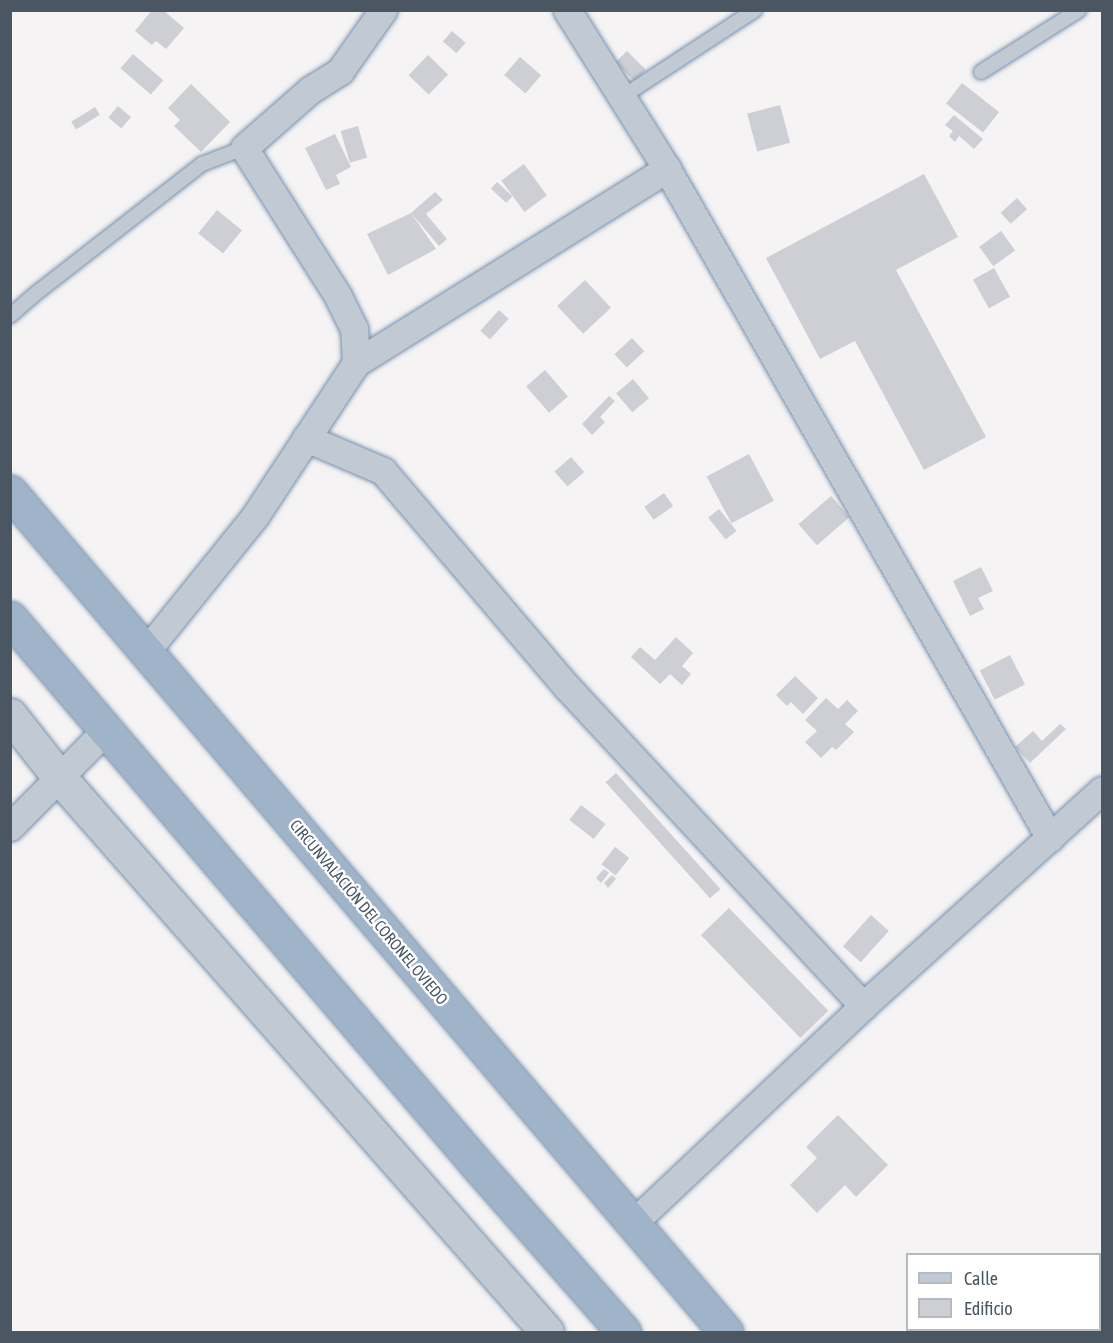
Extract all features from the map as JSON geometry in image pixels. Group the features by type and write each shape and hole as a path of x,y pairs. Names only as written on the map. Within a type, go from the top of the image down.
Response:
{"highway":[{"name":"CIRCUNVALACIÓN DEL CORONEL OVIEDO","path":"10,492 726,1332"},
{"path":"10,618 478,1166 624,1332"}],"street":[{"path":"356,363 354,329 338,296 244,148 310,90 340,71 383,10"},
{"path":"567,10 667,169 1050,838"},
{"path":"147,650 255,516 356,363 667,169"},
{"path":"306,438 383,471 566,686 863,1006"},
{"path":"10,715 59,777 547,1332"},
{"path":"10,827 106,730"},
{"path":"633,1222 863,1006 1102,790"}],"lane":[{"path":"622,97 755,10"},
{"path":"981,72 1079,10"},
{"path":"10,316 201,164 244,148"}],"building":[{"path":"152,10 163,10 184,28 166,49 156,41 152,45 135,31"},
{"path":"452,31 466,43 456,53 443,42"},
{"path":"627,51 646,70 635,81 616,62"},
{"path":"133,54 163,80 151,95 121,68"},
{"path":"428,55 448,74 429,95 409,75"},
{"path":"520,57 541,75 525,93 504,75"},
{"path":"962,83 999,112 983,132 946,103"},
{"path":"191,84 230,122 201,152 174,126 180,120 168,108"},
{"path":"780,105 790,143 757,151 747,114"},
{"path":"118,106 131,117 121,128 108,117"},
{"path":"95,107 100,115 76,129 71,122"},
{"path":"954,115 983,139 974,149 959,136 955,142 949,136 953,131 945,125"},
{"path":"358,126 367,158 350,163 341,131"},
{"path":"335,134 351,167 336,175 340,184 326,190 305,148"},
{"path":"524,164 547,196 524,212 501,180"},
{"path":"924,174 958,237 896,270 986,437 924,470 855,341 820,359 766,258"},
{"path":"497,182 512,196 506,203 491,189"},
{"path":"435,192 443,200 426,214 447,239 439,246 411,213"},
{"path":"1017,198 1027,209 1011,224 1001,213"},
{"path":"217,210 242,230 223,253 198,233"},
{"path":"411,213 436,249 388,275 367,234"},
{"path":"1001,231 1015,250 993,266 979,247"},
{"path":"994,268 1010,297 989,308 973,280"},
{"path":"585,280 611,308 583,334 557,306"},
{"path":"499,310 509,319 490,340 480,331"},
{"path":"632,338 644,351 627,368 614,354"},
{"path":"545,370 568,396 549,413 526,386"},
{"path":"633,379 649,398 632,412 616,393"},
{"path":"609,396 615,401 600,417 605,422 592,435 582,424"},
{"path":"749,454 774,501 732,523 707,477"},
{"path":"571,457 584,472 568,487 554,471"},
{"path":"664,493 673,506 654,520 644,507"},
{"path":"831,496 849,517 817,545 799,524"},
{"path":"719,509 737,531 726,540 708,518"},
{"path":"981,567 993,591 978,598 984,609 970,616 953,581"},
{"path":"676,637 693,653 682,666 691,674 682,685 670,674 660,684 631,657 640,647 655,660"},
{"path":"1010,655 1025,684 995,700 980,670"},
{"path":"795,676 818,698 803,714 791,702 787,706 776,695"},
{"path":"826,698 838,709 847,700 858,711 845,724 854,732 836,750 832,747 821,758 805,742 817,731 805,720"},
{"path":"1060,724 1066,729 1030,763 1015,747 1033,731 1042,741"},
{"path":"616,773 720,889 710,898 606,782"},
{"path":"581,805 605,824 594,839 569,820"},
{"path":"615,847 629,858 616,875 601,864"},
{"path":"604,869 609,873 601,883 596,878"},
{"path":"612,875 616,879 608,888 604,883"},
{"path":"729,908 828,1011 800,1038 701,935"},
{"path":"871,915 889,931 861,962 843,946"},
{"path":"838,1115 888,1165 856,1197 845,1185 817,1213 790,1185 817,1158 806,1147"}]}
